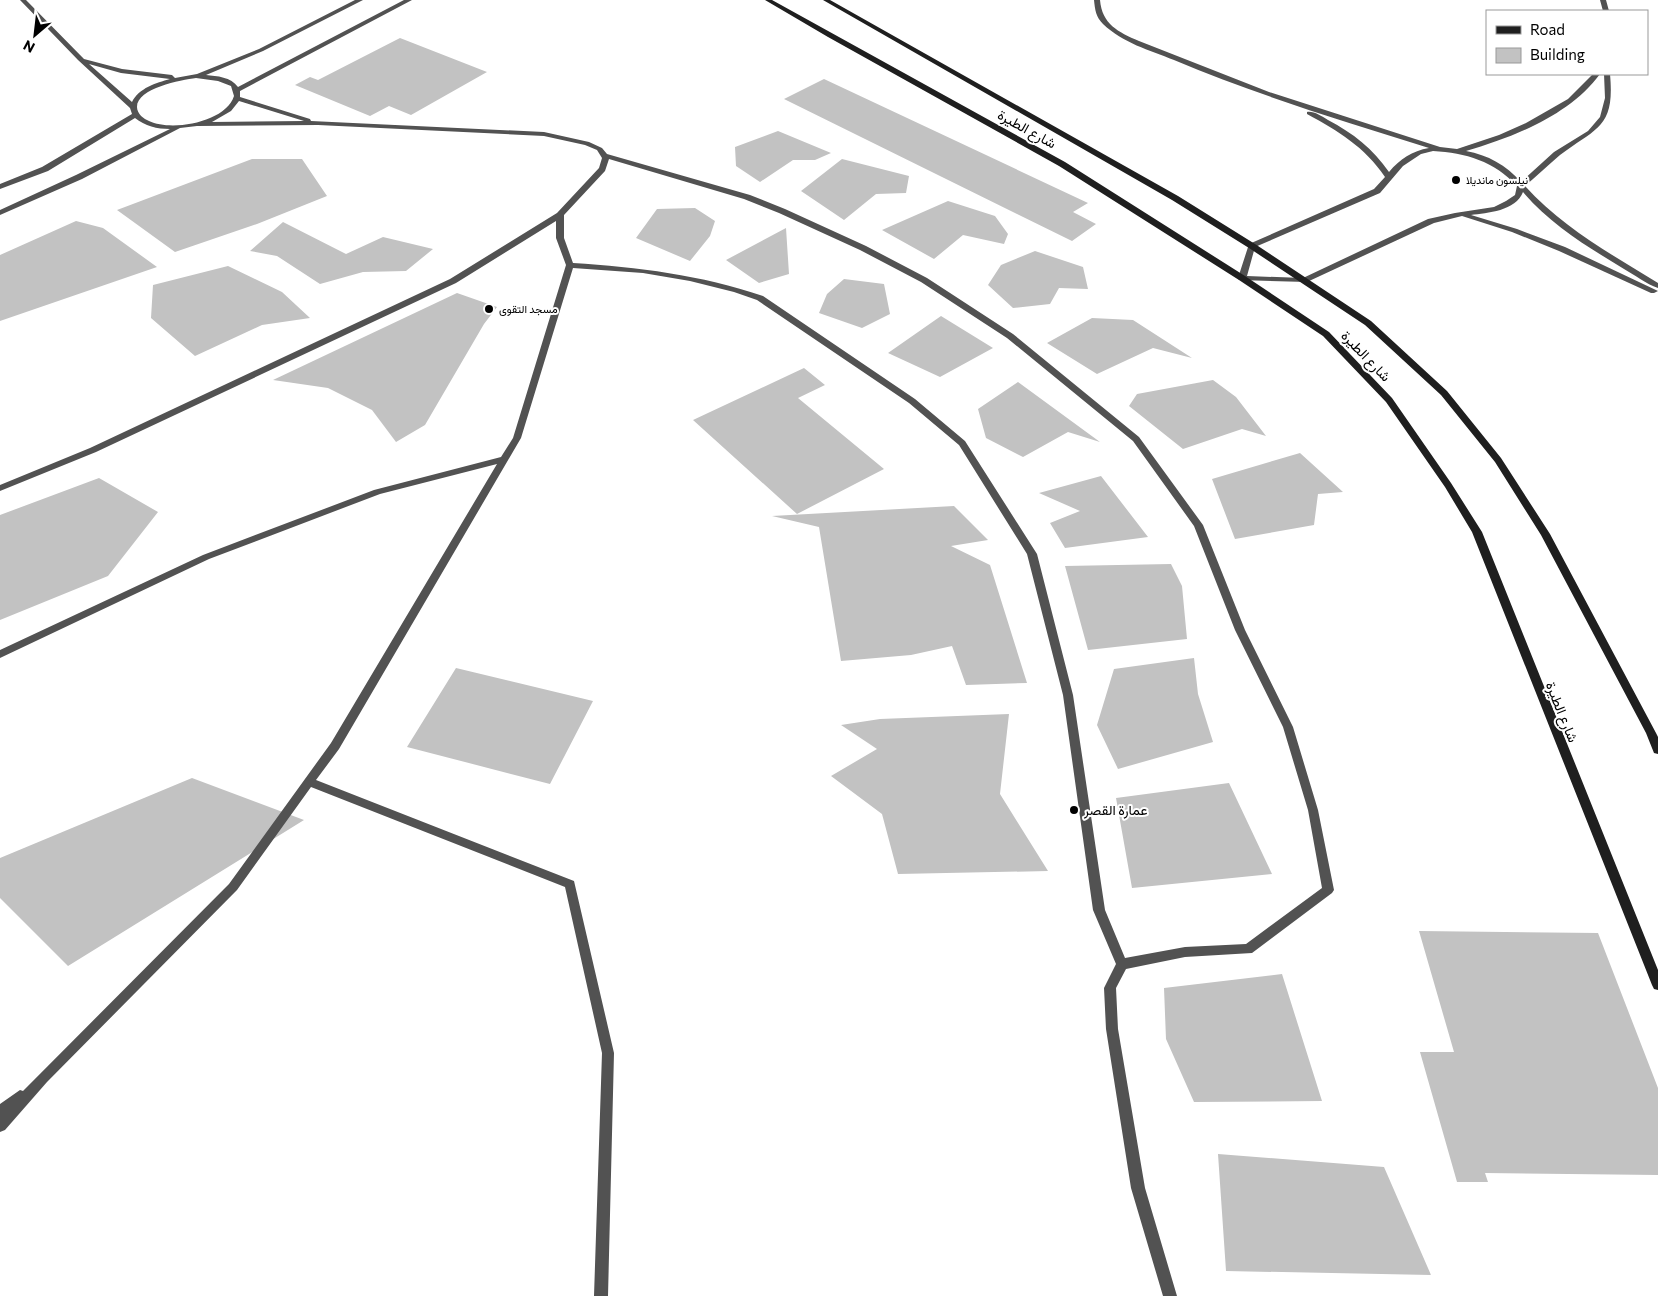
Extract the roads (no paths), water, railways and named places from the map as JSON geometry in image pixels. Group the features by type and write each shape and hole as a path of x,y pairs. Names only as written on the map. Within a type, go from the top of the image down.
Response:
{"main road":[{"name":"شارع الطيرة","path":"768,0 838,41 1062,164 1242,278 1326,334 1389,400 1448,485 1477,532 1658,985"},
{"name":"شارع الطيرة","path":"826,0 1175,198 1368,322 1444,393 1498,460 1545,534 1651,733 1658,750"}],"street":[{"path":"0,488 94,450 453,281 560,215 602,169 606,158 600,149 587,143 544,134 318,123 198,124 180,127 162,127 148,124 23,0"},
{"path":"0,187 45,169 134,111 139,95 150,88 180,78 196,76 261,50 360,0"},
{"path":"236,94 409,0"},
{"path":"1097,0 1098,16 1110,28 1131,40 1189,65 1281,99 1440,149 1459,151 1489,159 1502,166 1546,214 1562,227 1658,286"},
{"path":"80,58 121,71 180,78"},
{"path":"1459,151 1493,141 1538,120 1568,103 1596,75"},
{"path":"1440,149 1419,152 1409,157 1377,191 1252,246 1242,278 1304,280 1432,220 1496,209 1509,203 1518,196 1521,186 1558,154 1590,132 1603,117 1608,98 1607,75"},
{"path":"196,76 224,80 234,86 236,94 236,102 228,110 215,118 198,124"},
{"path":"236,94 318,123"},
{"path":"1281,99 1340,128 1364,145 1377,158 1389,177"},
{"path":"0,213 79,178 180,127"},
{"path":"604,155 747,197 863,248 924,280 1010,336 1136,439 1198,525 1240,630 1288,727 1313,810 1328,890 1248,949 1185,952 1122,964"},
{"path":"1460,214 1504,226 1531,236 1658,292"},
{"path":"0,1126 43,1078 233,887 335,746 517,438 570,264 560,238 560,215"},
{"path":"570,264 633,269 702,280 760,298 912,401 962,443 1032,554 1068,695 1099,910 1122,964 1110,988 1112,1029 1138,1188 1170,1296"},
{"path":"0,654 215,553 377,492 504,459"},
{"path":"309,782 570,884 608,1053 601,1296"},
{"path":"0,1112 43,1078"}],"place":[{"name":"نيلسون مانديلا","path":"1456,180"},
{"name":"مسجد التقوى","path":"489,309"},
{"name":"عمارة القصر","path":"1074,810"}]}
